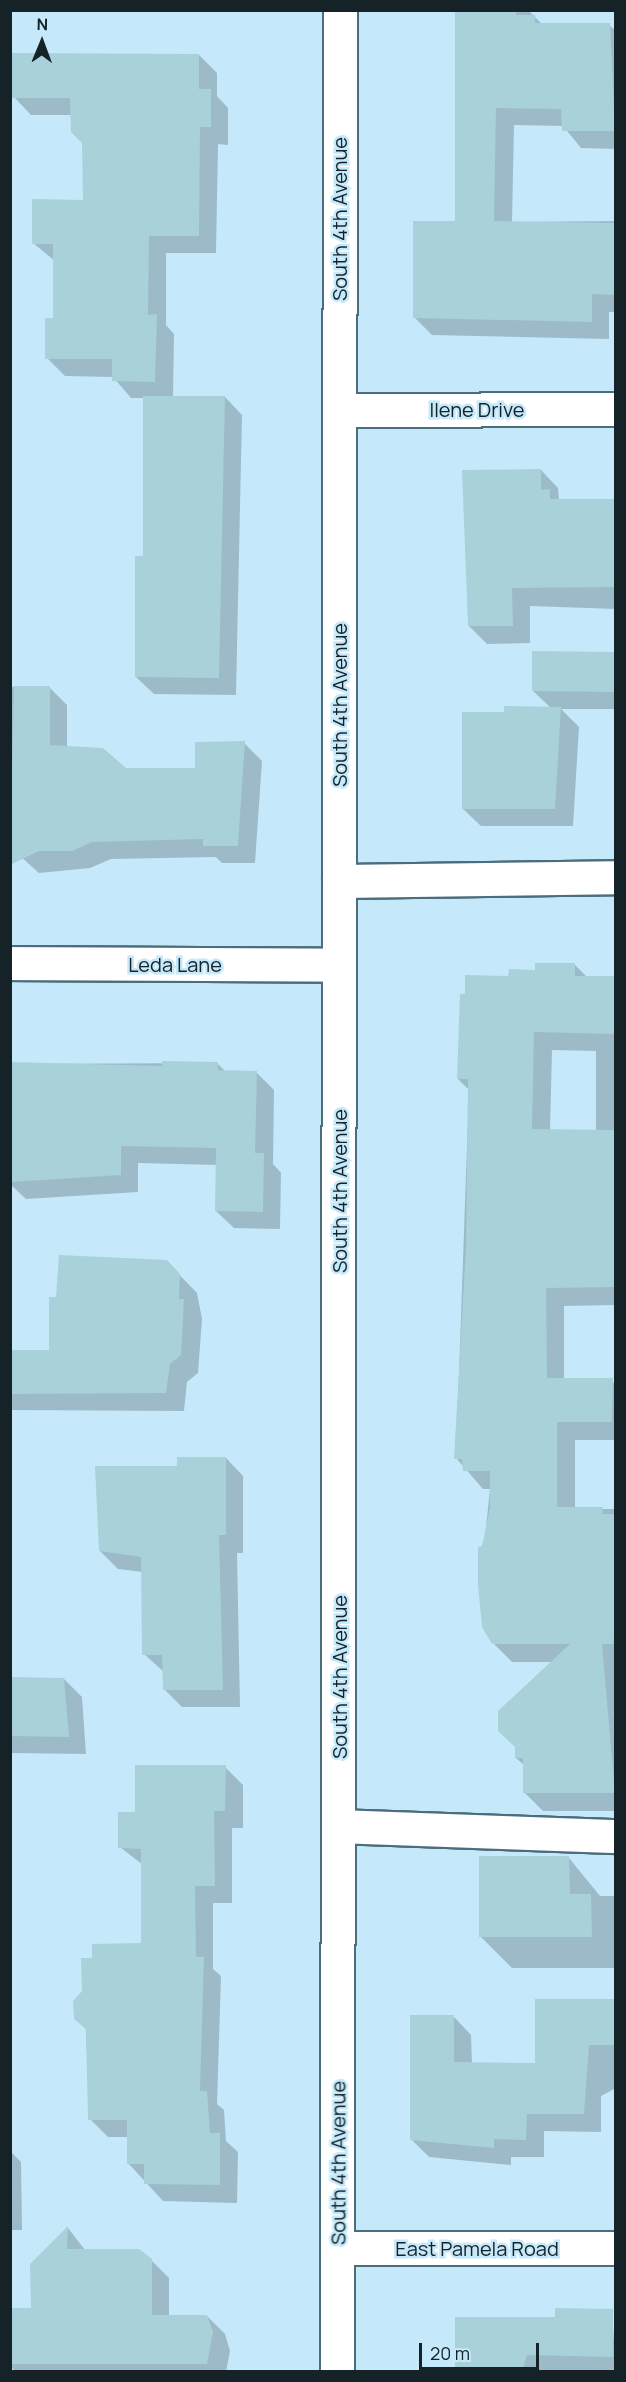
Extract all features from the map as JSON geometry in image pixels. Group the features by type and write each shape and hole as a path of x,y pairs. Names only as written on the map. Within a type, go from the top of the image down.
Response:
{"street":[{"name":"South 4th Avenue","path":"338,2372 339,10"},
{"name":"Ilene Drive","path":"339,410 615,409"},
{"path":"339,881 615,877"},
{"name":"Leda Lane","path":"10,963 339,965"},
{"path":"339,1826 615,1836"},
{"name":"East Pamela Road","path":"338,2248 615,2248"}],"building":[{"path":"455,10 516,10 516,15 535,15 535,23 610,23 615,131 562,131 561,109 496,108 494,221 615,223 615,295 592,294 592,322 413,318 413,221 455,221"},
{"path":"12,53 199,54 199,89 211,89 211,127 200,127 199,236 149,236 148,315 157,314 155,382 112,381 112,359 45,359 45,318 53,318 53,244 32,244 32,199 83,200 82,143 71,132 70,98 12,98"},
{"path":"143,396 225,396 219,678 135,677 135,556 143,556"},
{"path":"541,469 541,490 550,489 550,499 615,499 615,587 512,588 513,626 468,626 462,470"},
{"path":"532,651 615,652 615,692 532,691"},
{"path":"14,686 50,686 50,745 103,748 126,768 195,768 195,742 245,741 238,846 203,846 203,839 92,842 72,851 39,851 10,865"},
{"path":"504,706 561,707 555,809 462,809 462,712 504,712"},
{"path":"535,963 575,963 575,976 615,976 615,1034 534,1032 532,1129 615,1130 615,1287 546,1288 547,1378 613,1378 612,1422 557,1422 557,1507 603,1507 602,1514 615,1514 615,1632 613,1644 602,1644 615,1793 523,1793 523,1758 515,1758 515,1747 498,1731 498,1711 570,1644 492,1644 482,1627 478,1585 478,1547 482,1546 490,1508 490,1471 463,1471 462,1459 454,1459 466,1246 468,1079 457,1079 460,994 465,994 465,975 508,976 509,969 535,970"},
{"path":"162,1061 218,1062 218,1070 257,1071 255,1153 264,1153 263,1212 215,1211 216,1148 121,1146 121,1175 10,1182 10,1062 162,1066"},
{"path":"59,1255 167,1260 180,1274 179,1299 184,1299 181,1355 170,1364 166,1393 10,1394 10,1350 49,1350 49,1297 56,1297"},
{"path":"177,1457 226,1457 226,1535 219,1535 223,1690 163,1690 162,1655 142,1655 141,1557 99,1551 95,1466 177,1466"},
{"path":"10,1677 64,1678 69,1737 10,1736"},
{"path":"135,1765 226,1765 225,1811 214,1811 215,1886 195,1886 196,1957 204,1957 200,2091 207,2091 210,2133 220,2133 220,2185 144,2184 144,2164 127,2164 127,2120 88,2120 86,2029 74,2019 73,2001 82,1991 81,1958 92,1958 92,1944 141,1943 141,1849 118,1848 118,1812 135,1812"},
{"path":"479,1856 569,1856 570,1894 591,1894 592,1937 479,1937"},
{"path":"535,1999 615,1999 615,2045 589,2045 584,2114 527,2114 526,2140 494,2139 494,2148 410,2140 410,2015 454,2015 454,2062 535,2063"},
{"path":"68,2226 67,2249 139,2249 152,2259 152,2315 207,2315 213,2332 207,2364 10,2364 10,2308 31,2308 30,2264"},
{"path":"555,2308 613,2309 613,2357 527,2355 522,2372 455,2372 455,2317 555,2317"}]}
